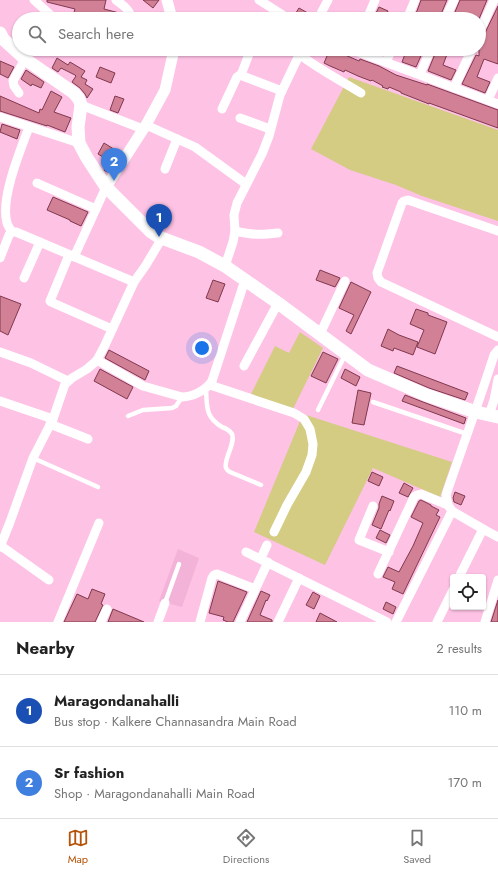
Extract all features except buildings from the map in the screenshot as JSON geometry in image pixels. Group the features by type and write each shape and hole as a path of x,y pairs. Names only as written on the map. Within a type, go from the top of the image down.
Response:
{"main road":[{"path":"0,33 3,39 12,47"},
{"path":"22,56 74,92 82,104 78,127 79,143 87,158 106,187 150,231 159,237 199,252 225,266 278,303 368,370 426,395 476,412 493,416"}],"street":[{"path":"34,0 47,12"},
{"path":"116,0 129,12"},
{"path":"167,0 170,12"},
{"path":"259,0 272,12"},
{"path":"322,12 328,0"},
{"path":"369,12 375,0"},
{"path":"409,12 415,0"},
{"path":"448,12 454,0"},
{"path":"486,18 494,0"},
{"path":"112,329 50,301 106,187 145,127 165,90 173,56"},
{"path":"222,109 238,75 241,75 248,56"},
{"path":"225,266 233,242 235,231 234,215 237,203 262,154 282,91 299,56"},
{"path":"305,56 312,64 361,93"},
{"path":"370,56 498,104"},
{"path":"386,62 389,56"},
{"path":"420,74 428,56"},
{"path":"454,88 469,56"},
{"path":"19,93 14,86 13,81 25,59"},
{"path":"241,75 282,91"},
{"path":"488,100 498,78"},
{"path":"82,104 178,139 200,151 246,184"},
{"path":"0,117 79,143"},
{"path":"240,118 270,129"},
{"path":"12,232 7,224 5,211 7,194 14,168 29,127"},
{"path":"165,169 178,139"},
{"path":"37,183 96,209"},
{"path":"498,231 408,200 404,201 377,273 381,282 498,335"},
{"path":"235,231 260,235 278,233"},
{"path":"1,254 8,235 12,232 16,232 134,282"},
{"path":"50,580 0,546 33,458 52,422 65,384 97,360 134,282 162,238"},
{"path":"24,278 40,242"},
{"path":"97,360 143,386 182,398 188,397 208,387 212,381 244,280"},
{"path":"320,334 345,281"},
{"path":"244,366 278,303"},
{"path":"396,622 450,508 446,495 466,434 476,412 494,355 498,350"},
{"path":"0,352 31,363 68,381"},
{"path":"493,416 498,379"},
{"path":"208,387 294,413 304,419 310,429 313,444 312,455 306,472 287,505 274,532"},
{"path":"0,400 88,439"},
{"path":"378,574 414,497 417,495 421,494 450,508 498,537"},
{"path":"373,506 359,540 389,552"},
{"path":"58,622 99,523"},
{"path":"460,574 483,529"},
{"path":"240,622 255,589 267,545"},
{"path":"246,552 387,622"},
{"path":"200,622 214,575 217,574 255,589"},
{"path":"278,622 299,578"},
{"path":"485,622 498,580"},
{"path":"437,622 450,596"},
{"path":"158,622 165,603"},
{"path":"102,622 107,608"}],"lane":[{"path":"318,410 346,354"},
{"path":"208,387 207,406 209,415 212,420 232,434 226,469 261,485"},
{"path":"128,416 143,410 172,408 176,406 182,398"},
{"path":"373,402 466,434"},
{"path":"33,458 98,487"},
{"path":"165,603 179,564"}],"shaded area":[{"path":"349,77 498,130 498,221 350,170 311,149"},
{"path":"300,332 323,348 292,411 250,396 275,346 289,353"},
{"path":"303,414 452,462 440,497 373,468 325,565 254,532"},
{"path":"178,549 199,558 182,607 159,601"}],"place":[{"name":"Sr fashion","path":"114,181"},
{"name":"Maragondanahalli","path":"159,237"}]}
